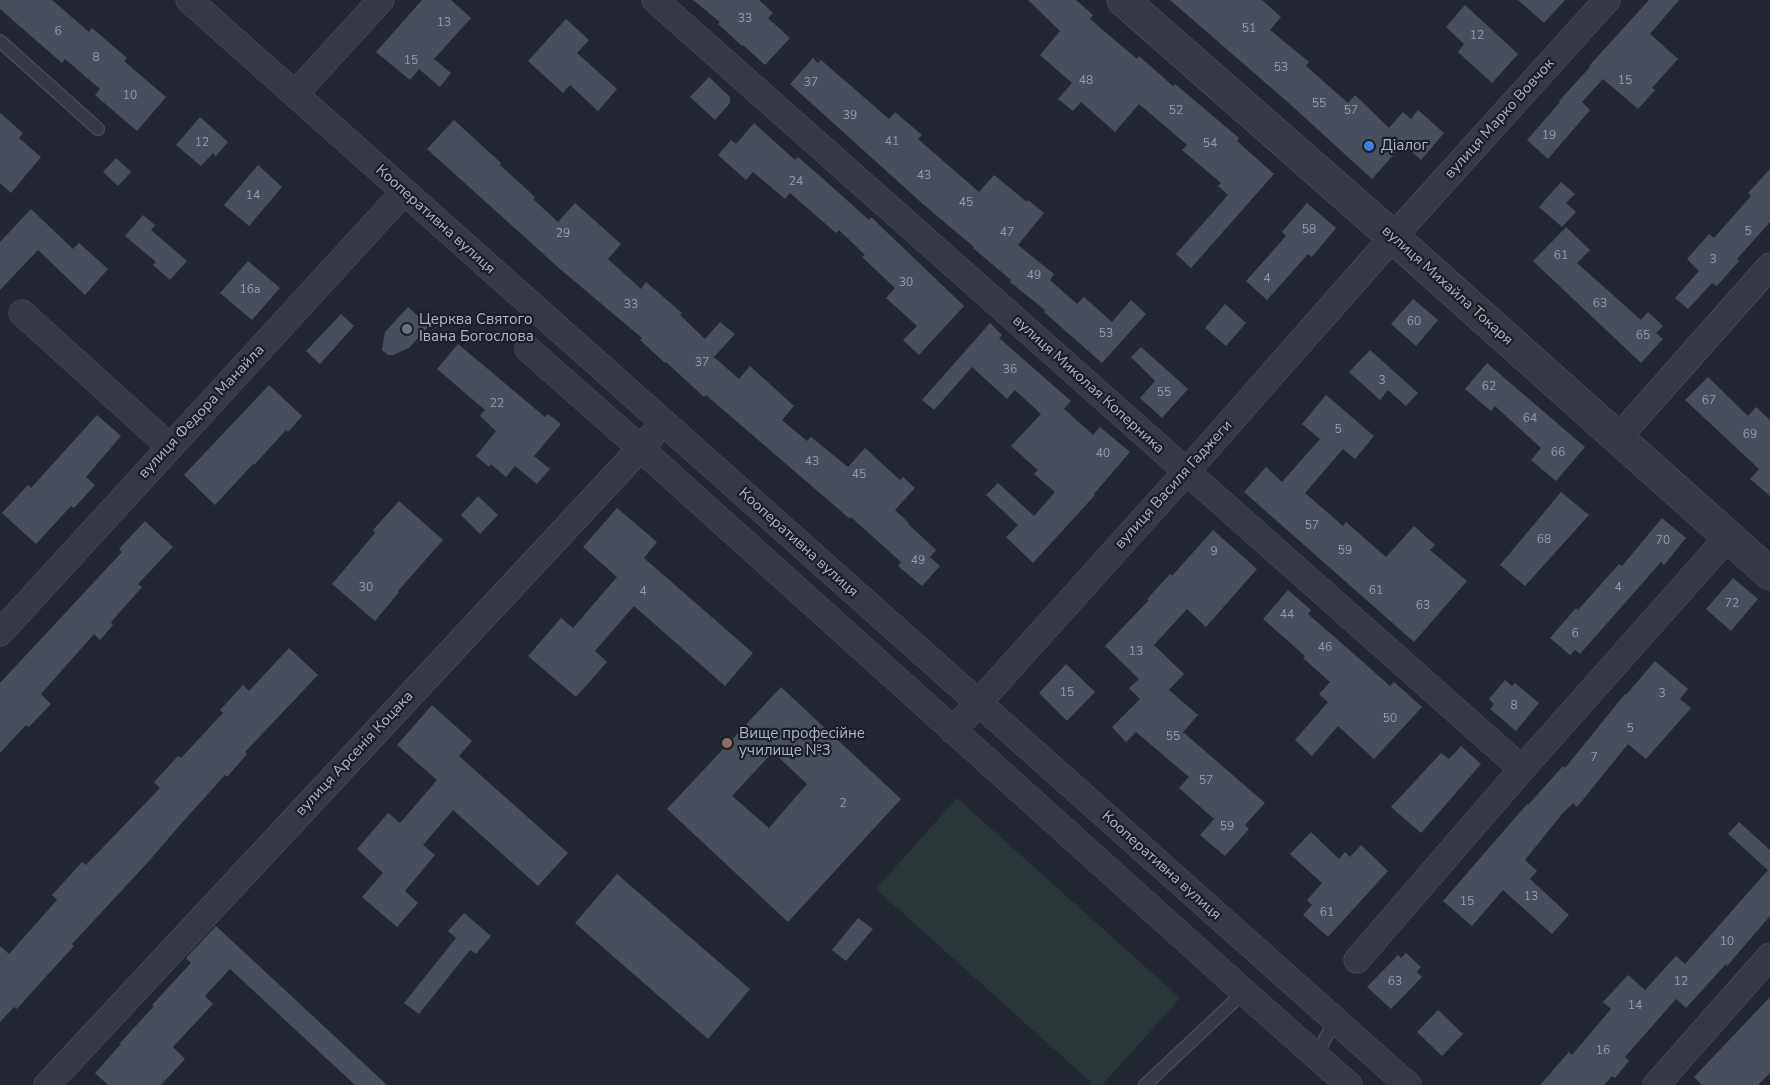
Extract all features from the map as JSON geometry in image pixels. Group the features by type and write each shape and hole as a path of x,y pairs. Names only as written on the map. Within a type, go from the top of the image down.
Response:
{"street":[{"name":"Кооперативна вулиця","path":"189,0 1408,1085"},
{"path":"295,94 381,0"},
{"name":"вулиця Миколая Коперника","path":"655,0 1522,769"},
{"name":"вулиця Михайла Токаря","path":"1123,0 1393,237 1770,574"},
{"name":"вулиця Марко Вовчок","path":"1393,237 1607,0"},
{"name":"вулиця Федора Манайла","path":"0,633 404,192"},
{"name":"вулиця Василя Гаджеги","path":"953,731 1393,237"},
{"path":"1617,438 1770,266"},
{"path":"22,313 170,447"},
{"path":"528,349 1349,1085"},
{"name":"вулиця Арсенія Коцака","path":"47,1085 663,423"},
{"path":"1357,960 1522,769 1728,537"},
{"path":"1656,1085 1770,956"}],"lane":[{"path":"0,41 98,129"},
{"path":"1145,1085 1244,992"},
{"path":"1316,1056 1335,1020"}],"shaded area":[{"path":"957,798 1180,998 1102,1085 1094,1085 876,889"}],"building":[{"path":"0,0 52,0 89,32 92,28 127,58 124,61 166,97 137,131 95,95 100,89 65,59 62,63 0,9"},
{"path":"422,0 451,0 471,18 434,59 451,73 440,87 419,69 410,80 376,52"},
{"path":"693,0 759,0 773,13 768,18 790,38 765,65"},
{"path":"1028,0 1076,0 1093,15 1090,19 1137,59 1139,56 1173,86 1175,84 1239,138 1237,141 1274,174 1191,268 1176,254 1228,195 1218,186 1221,183 1182,150 1187,145 1139,104 1115,132 1081,102 1073,111 1058,99 1072,83 1040,55 1060,31"},
{"path":"1170,0 1262,0 1281,17 1270,30 1309,62 1306,66 1348,103 1355,95 1389,128 1403,112 1411,119 1418,110 1444,133 1421,160 1403,144 1372,179"},
{"path":"1518,0 1565,0 1544,23"},
{"path":"1649,0 1679,0 1650,34 1678,59 1652,88 1655,90 1638,109 1603,79 1582,102 1590,110 1548,159 1527,140 1589,66"},
{"path":"1465,5 1518,54 1492,83 1458,52 1464,44 1446,27"},
{"path":"566,19 589,40 577,53 617,89 598,111 570,85 563,93 528,61"},
{"path":"813,58 818,63 821,60 889,119 895,112 922,135 918,139 979,192 994,175 1044,213 1018,245 1054,274 1050,280 1077,304 1084,297 1112,322 1131,300 1146,314 1102,363 790,84"},
{"path":"709,77 730,97 730,103 715,120 690,97"},
{"path":"0,113 23,133 19,138 41,157 11,193 0,183"},
{"path":"200,117 228,142 216,156 213,153 201,166 176,145"},
{"path":"454,120 501,163 500,165 558,222 575,203 621,244 608,259 641,289 646,282 682,313 680,315 705,339 720,322 735,334 714,357 739,379 750,366 794,406 782,420 807,441 811,437 848,467 865,448 900,480 903,477 915,488 895,510 936,550 930,557 940,566 922,586 898,566 901,562 851,517 850,519 706,395 704,397 640,340 642,338 560,269 427,149"},
{"path":"754,123 795,160 798,157 869,220 871,217 964,306 919,355 903,340 917,326 886,298 895,288 862,257 865,255 839,230 836,233 790,193 785,199 753,172 746,180 718,155 731,140 736,144"},
{"path":"116,158 131,172 118,186 103,172"},
{"path":"258,165 282,187 249,226 224,205"},
{"path":"1770,169 1770,222 1737,259 1739,261 1717,286 1712,283 1688,309 1675,298 1699,271 1687,259 1709,234 1714,238 1751,196 1748,193"},
{"path":"1561,182 1575,194 1566,203 1576,212 1562,227 1539,207"},
{"path":"1307,203 1336,228 1312,257 1308,254 1267,300 1246,281 1286,236 1282,232"},
{"path":"31,209 73,249 79,243 108,269 85,295 38,250 0,290 0,242"},
{"path":"143,215 155,225 151,230 187,261 170,280 153,265 156,262 125,236"},
{"path":"1566,227 1590,250 1577,263 1641,320 1648,312 1663,326 1656,333 1663,339 1641,363 1533,261"},
{"path":"248,261 280,288 252,320 220,293"},
{"path":"1413,299 1438,320 1416,346 1391,324"},
{"path":"1225,304 1246,323 1226,346 1205,328"},
{"name":"Церква Святого Івана Богослова","path":"408,307 429,326 409,348 388,355 382,350 385,332"},
{"path":"341,314 354,326 320,364 306,351"},
{"path":"990,323 1002,335 999,338 1071,401 1064,409 1093,435 1100,427 1130,452 1095,495 1033,563 1006,537 1018,525 986,495 998,483 1034,516 1055,492 1034,474 1038,470 1011,446 1041,414 1015,390 1007,399 972,367 934,410 922,400"},
{"path":"458,344 545,417 548,414 561,424 534,456 550,469 537,484 515,466 506,477 491,464 489,467 476,456 496,431 480,416 485,410 437,369"},
{"path":"1141,347 1188,389 1162,418 1140,398 1155,381 1131,357"},
{"path":"1370,350 1418,393 1406,406 1388,390 1380,400 1349,372"},
{"path":"1487,363 1585,447 1556,481 1531,460 1541,448 1495,406 1491,411 1465,389"},
{"path":"1708,377 1748,416 1756,407 1770,420 1770,496 1750,479 1759,469 1685,400"},
{"path":"269,385 302,416 215,505 184,475"},
{"path":"1326,395 1374,436 1355,459 1343,449 1305,493 1343,526 1346,522 1386,557 1414,526 1435,545 1430,550 1467,581 1414,642 1244,492 1266,467 1282,482 1320,439 1302,424"},
{"path":"97,415 121,436 86,477 95,485 74,508 71,506 36,544 2,513 28,485 31,488"},
{"path":"1561,492 1589,515 1525,586 1500,565"},
{"path":"478,496 498,515 480,534 461,515"},
{"path":"399,501 443,540 375,621 332,584 375,533 373,530"},
{"path":"617,508 657,542 644,558 753,653 725,686 634,606 595,651 607,662 576,697 528,656 561,618 573,628 617,577 583,547"},
{"path":"1662,518 1686,538 1664,565 1661,562 1580,654 1575,650 1570,655 1550,638 1619,564 1622,566"},
{"path":"145,521 173,547 138,584 142,587 111,622 113,625 100,640 94,634 41,694 51,704 29,727 26,725 0,753 0,683 122,552 119,549"},
{"path":"1213,530 1257,569 1206,627 1187,609 1154,645 1184,674 1169,690 1198,715 1183,732 1265,803 1245,825 1249,829 1225,856 1200,835 1214,819 1179,788 1189,777 1136,732 1126,742 1112,727 1140,699 1129,688 1139,679 1105,646"},
{"path":"1733,578 1758,599 1731,631 1706,609"},
{"path":"1288,590 1311,610 1308,614 1390,686 1394,682 1422,707 1374,759 1338,726 1312,756 1295,740 1328,702 1319,694 1330,682 1303,658 1305,656 1263,619"},
{"path":"289,648 318,675 245,752 247,754 227,777 225,775 72,944 74,946 17,1009 14,1007 0,1022 0,946 9,954 57,900 52,895 82,862 86,865 160,788 154,782 178,756 181,758 223,713 220,710 243,685 249,691"},
{"path":"1655,661 1688,689 1680,699 1691,708 1646,759 1628,744 1577,807 1573,803 1562,814 1525,860 1537,871 1530,879 1569,915 1552,934 1503,890 1472,926 1443,901 1527,804 1563,766 1565,768"},
{"path":"1066,664 1095,692 1067,721 1039,693"},
{"path":"1505,680 1512,686 1515,683 1539,703 1516,731 1490,709 1494,704 1489,699"},
{"path":"781,687 901,799 788,922 667,809","holes":["773,752 807,784 769,828 732,796"]},
{"path":"432,705 472,741 459,756 568,853 538,886 453,810 423,845 435,855 405,891 418,903 397,927 362,897 383,873 357,849 388,813 400,823 437,780 397,745"},
{"path":"1461,746 1481,764 1421,833 1391,807 1441,753 1449,759"},
{"path":"1739,822 1770,850 1770,916 1727,966 1726,964 1686,1008 1676,999 1625,1057 1629,1061 1615,1078 1612,1076 1604,1085 1540,1085 1569,1052 1572,1055 1611,1009 1603,1002 1628,975 1645,990 1676,956 1685,964 1768,870 1728,834"},
{"path":"1311,832 1339,859 1345,852 1350,857 1361,845 1388,871 1328,937 1303,915 1312,905 1307,900 1322,883 1290,854"},
{"path":"617,874 750,989 708,1039 575,923"},
{"path":"464,913 491,936 476,954 470,950 419,1014 404,1003 456,938 448,931"},
{"path":"858,918 873,929 846,961 832,950"},
{"path":"216,926 387,1085 355,1085 230,969 205,996 213,1004 173,1047 185,1059 161,1085 108,1085 95,1073 191,963 186,958"},
{"path":"1406,953 1421,967 1417,972 1422,977 1391,1009 1367,987 1398,955 1401,958"},
{"path":"1770,997 1770,1073 1758,1085 1702,1085 1694,1077"},
{"path":"1438,1010 1463,1034 1442,1056 1417,1032"}],"place":[{"name":"Діалог","path":"1369,146"},
{"name":"Церква Святого Івана Богослова","path":"407,329"},
{"name":"Вище професійне училище №3","path":"727,743"}]}
